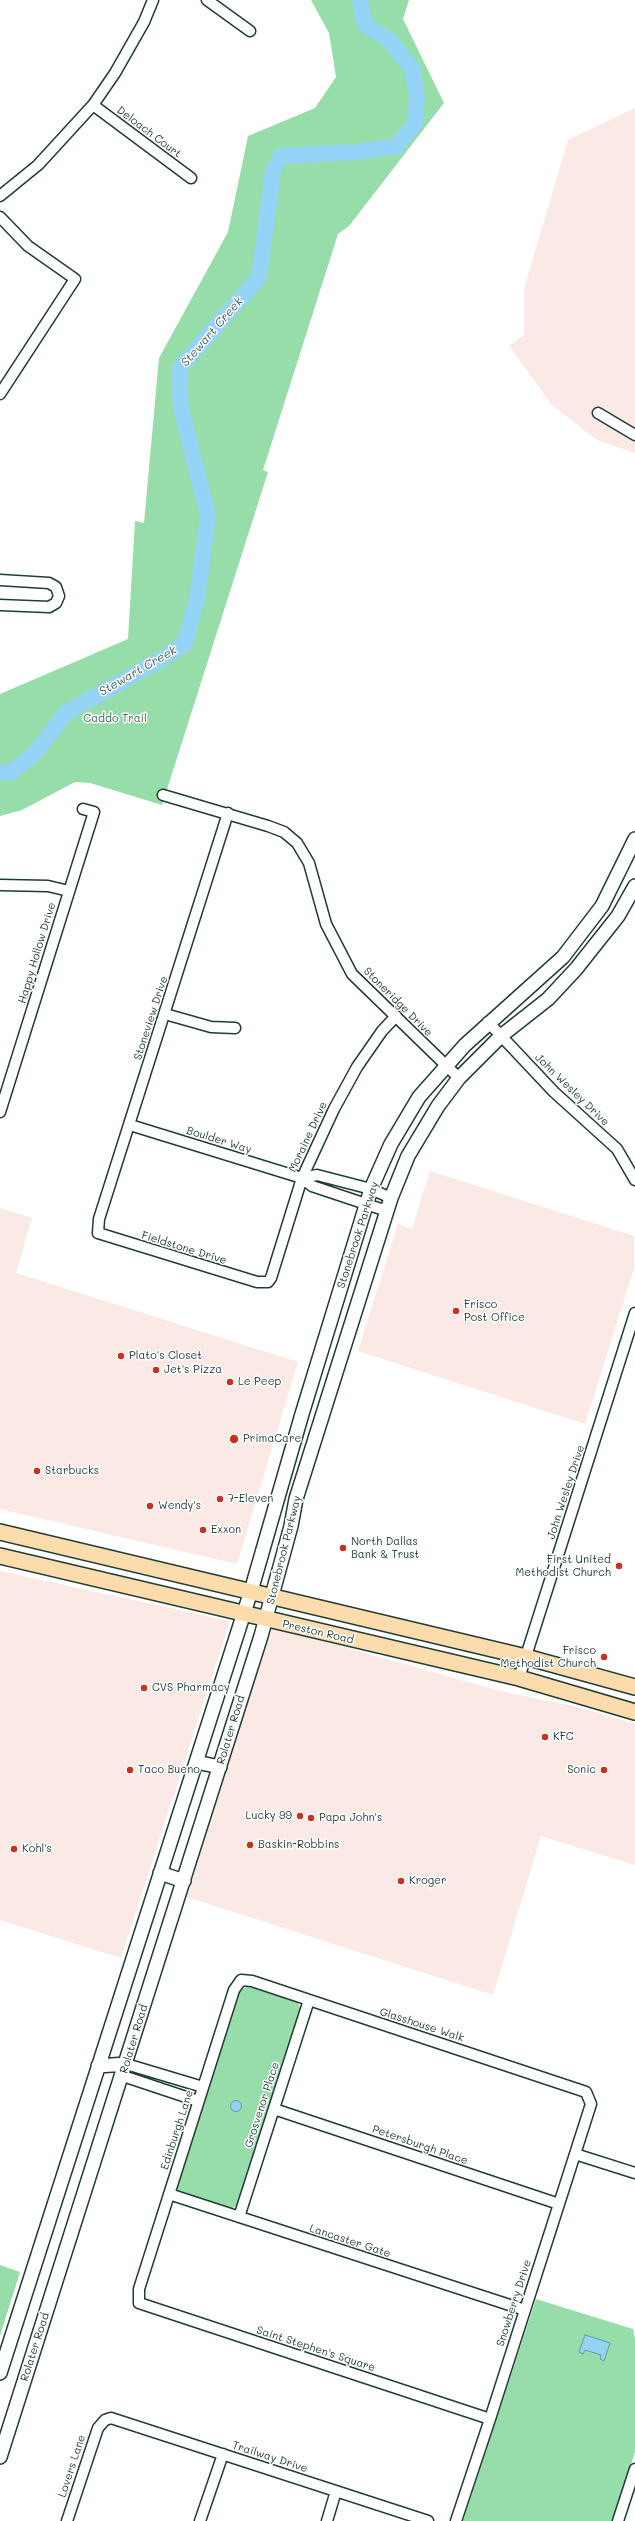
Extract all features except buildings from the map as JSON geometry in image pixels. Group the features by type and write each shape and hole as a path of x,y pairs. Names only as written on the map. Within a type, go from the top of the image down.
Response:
{"main road":[{"name":"Stonebrook Parkway","path":"244,1615 302,1414 330,1327 366,1203 391,1144 419,1097 444,1066 488,1022 533,986 563,957 602,906 635,839"},
{"name":"Stonebrook Parkway","path":"266,1620 296,1499 389,1205 408,1156 421,1132 459,1078 501,1036 548,999 576,969 618,916 635,886"},
{"path":"602,906 618,916"},
{"path":"593,918 609,928"},
{"path":"330,1327 348,1333"},
{"path":"302,1414 321,1421"},
{"path":"0,1532 526,1657 635,1687"},
{"path":"42,1567 48,1544"},
{"name":"Preston Road","path":"0,1556 244,1615 519,1678 635,1712"},
{"name":"Rolater Road","path":"0,2372 244,1615"},
{"name":"Rolater Road","path":"0,2457 266,1620"},
{"path":"196,1762 220,1767"},
{"path":"160,1873 184,1881"},
{"path":"98,2066 124,2070"}],"street":[{"path":"0,196 38,165 93,105 130,48 144,22 153,0"},
{"path":"207,0 250,31"},
{"name":"Deloach Court","path":"93,105 191,178"},
{"path":"0,217 28,246 75,279 0,394"},
{"path":"598,413 635,436"},
{"path":"0,580 49,583 56,587 59,596 56,603 49,607 0,605"},
{"name":"Stoneridge Drive","path":"163,795 284,832 297,843 309,863 326,924 352,974 396,1016 444,1066 459,1078"},
{"name":"Happy Hollow Drive","path":"0,1112 94,812 82,809"},
{"name":"Stoneview Drive","path":"96,1229 228,814"},
{"path":"0,885 48,886 69,891"},
{"path":"165,1014 211,1027 234,1028"},
{"name":"Moraine Drive","path":"268,1282 271,1278 302,1178 334,1109 358,1067 382,1031 396,1016"},
{"name":"John Wesley Drive","path":"488,1022 554,1092 617,1149 635,1180"},
{"name":"Boulder Way","path":"130,1124 302,1178 312,1186 366,1203 389,1205"},
{"name":"Boulder Way","path":"302,1178 317,1176 371,1189 389,1205"},
{"name":"Fieldstone Drive","path":"96,1229 98,1233 110,1238 256,1282 268,1282"},
{"name":"John Wesley Drive","path":"519,1678 634,1316"},
{"name":"Edinburgh Lane","path":"138,2300 138,2292 236,1984 241,1980 252,1981"},
{"name":"Glasshouse Walk","path":"252,1981 586,2092"},
{"name":"Grosvenor Place","path":"239,2217 309,2000"},
{"path":"124,2070 203,2087"},
{"path":"124,2070 198,2101"},
{"name":"Snowberry Drive","path":"456,2521 591,2104 586,2092"},
{"name":"Petersburgh Place","path":"274,2109 559,2204"},
{"path":"575,2154 635,2173"},
{"name":"Lancaster Gate","path":"169,2194 525,2310"},
{"name":"Saint Stephen's Square","path":"138,2300 147,2307 490,2419"},
{"name":"Trailway Drive","path":"105,2420 110,2418 428,2521"},
{"name":"Lovers Lane","path":"67,2521 98,2428 105,2420"},
{"path":"200,2521 223,2454"},
{"path":"618,2521 635,2469"},
{"path":"327,2521 336,2491"}],"shaded area":[{"path":"635,108 635,453 597,440 552,405 509,346 524,335 524,289 568,140"},
{"path":"430,1171 634,1236 634,1268 585,1424 358,1351 398,1224 412,1229"},
{"path":"0,1208 32,1218 16,1273 298,1362 237,1564 0,1509"},
{"path":"0,1571 230,1621 121,1958 0,1920"},
{"path":"269,1626 500,1691 582,1708 635,1724 635,1865 541,1836 493,1995 187,1897"}],"green space":[{"name":"Caddo Trail","path":"311,0 409,0 403,19 444,103 349,226 338,234 263,470 268,472 162,805 90,783 75,782 22,810 0,816 0,694 128,639 135,521 144,523 159,358 228,232 248,136 315,108 336,77 329,33"},
{"path":"249,1986 297,2001 301,2010 238,2205 231,2209 179,2192 176,2187 240,1990"},
{"path":"0,2265 20,2272 0,2336"},
{"path":"536,2299 633,2329 635,2339 635,2452 613,2521 463,2521"}],"water":[{"path":"236,2100 240,2102 242,2106 240,2110 236,2112 232,2110 230,2106 232,2102"},
{"path":"585,2335 610,2343 604,2361 600,2359 601,2355 585,2350 583,2354 579,2352"}],"waterway":[{"name":"Stewart Creek","path":"0,772 11,772 33,755 67,712 162,659 185,643 197,599 208,515 181,408 179,369 259,277 273,171 281,156 357,152 397,146 415,123 417,98 413,70 389,40 365,25 360,0"}],"place":[{"name":"Frisco Post Office","path":"456,1311"},
{"name":"Plato's Closet","path":"121,1356"},
{"name":"Jet's Pizza","path":"156,1370"},
{"name":"Le Peep","path":"230,1382"},
{"name":"PrimaCare","path":"234,1439"},
{"name":"Starbucks","path":"37,1471"},
{"name":"7-Eleven","path":"220,1499"},
{"name":"Wendy's","path":"150,1506"},
{"name":"Exxon","path":"203,1530"},
{"name":"North Dallas Bank & Trust","path":"343,1548"},
{"name":"First United Methodist Church","path":"619,1566"},
{"name":"Frisco Methodist Church","path":"604,1657"},
{"name":"CVS Pharmacy","path":"144,1688"},
{"name":"KFC","path":"545,1737"},
{"name":"Taco Bueno","path":"130,1770"},
{"name":"Sonic","path":"604,1770"},
{"name":"Lucky 99","path":"300,1816"},
{"name":"Papa John's","path":"311,1818"},
{"name":"Baskin-Robbins","path":"250,1845"},
{"name":"Kohl's","path":"14,1849"},
{"name":"Kroger","path":"401,1881"}]}
